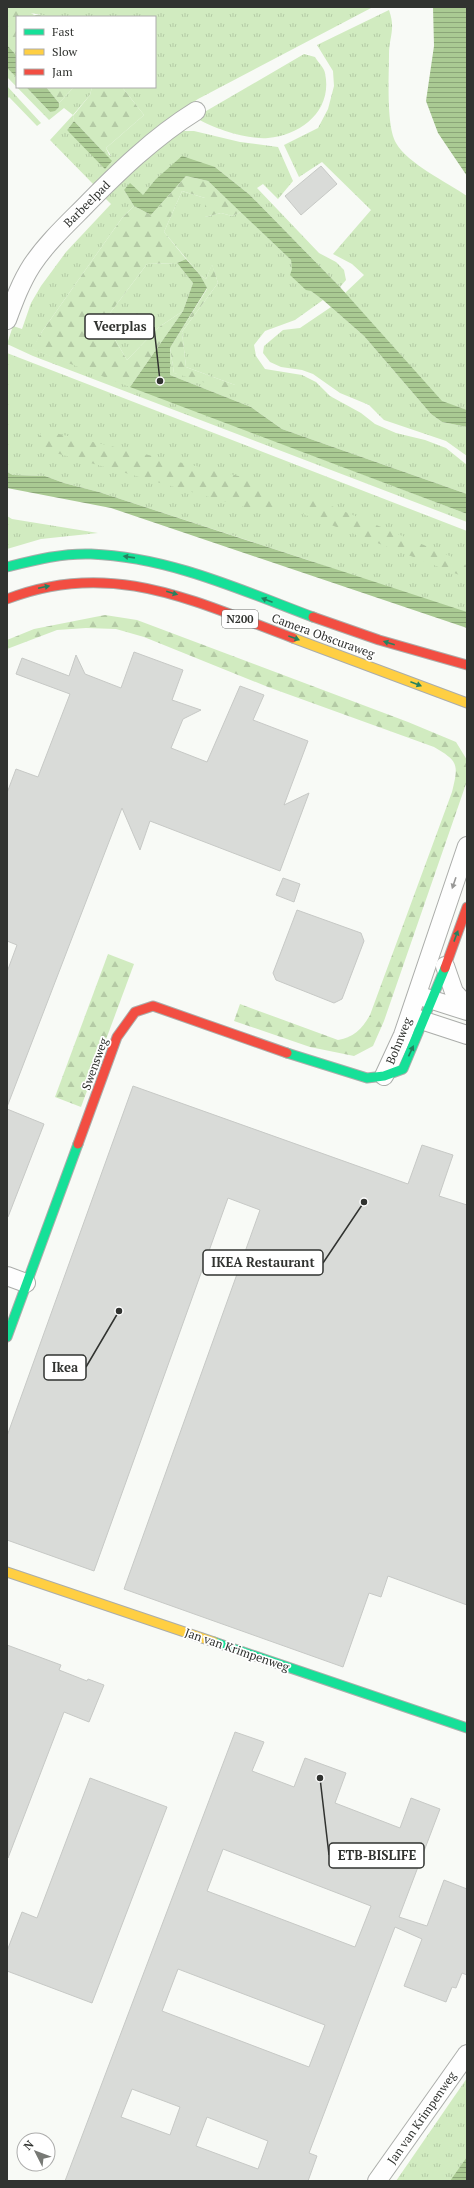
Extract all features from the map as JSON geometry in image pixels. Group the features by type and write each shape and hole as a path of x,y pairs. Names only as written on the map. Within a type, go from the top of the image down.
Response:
{"street":[{"name":"Barbeelpad","path":"7,320 16,294 32,265 51,240 118,173 161,135 196,111"},
{"name":"Camera Obscuraweg","path":"7,567 30,560 76,554 139,558 246,592 328,623 467,666"},
{"name":"Camera Obscuraweg","path":"7,599 36,588 68,582 98,581 139,585 177,595 467,703"},
{"name":"Bohnweg","path":"384,1076 417,1018 467,846"},
{"name":"Bohnweg","path":"424,997 445,966 467,907"},
{"path":"445,966 454,992 467,1006"},
{"path":"424,997 467,1011"},
{"name":"Swensweg","path":"26,1283 117,1037 134,1012 153,1006 289,1054 367,1078 384,1076"},
{"path":"417,1018 467,1035"},
{"path":"7,1276 26,1283 7,1337"},
{"name":"Jan van Krimpenweg","path":"7,1572 467,1728"},
{"name":"Jan van Krimpenweg","path":"377,2181 467,2054"}],"green space":[{"path":"7,7 22,7 34,15 45,16 16,16 16,55 7,45"},
{"path":"22,7 373,7 198,99 173,116 94,185 50,140 73,115 74,121 67,130 111,156 106,148 144,115 123,88 156,88 156,16 43,16 25,10"},
{"path":"389,10 392,28 389,48 389,113 396,143 409,158 418,165 467,196 467,410 442,402 345,293 364,275 352,264 333,254 371,210 322,162 299,177 284,145 318,128 328,109 334,86 333,71 317,45"},
{"path":"304,54 315,57 322,67 325,73 326,86 324,98 319,109 303,126 281,136 260,138 232,133 198,119 201,114"},
{"path":"7,68 16,77 16,86 7,77"},
{"path":"7,86 41,123 37,126 9,97 7,99"},
{"path":"18,88 27,88 50,112 59,107 59,103 73,88 92,88 90,95 73,115 64,108 49,120"},
{"path":"47,88 73,88 59,103"},
{"path":"92,88 123,88 144,115 106,148 112,161 74,121 73,116 90,95"},
{"path":"176,131 194,131 240,142 278,147 293,181 278,199 263,184 257,188 319,253 336,262 344,270 346,280 340,287 250,195 215,167 155,180 143,196 124,190 134,206 122,218 41,333 33,349 467,514 467,522 33,356 7,344 13,326 22,329 31,303 41,286 66,252 111,204 104,197"},
{"path":"186,176 208,181 241,212 232,216 221,213 205,217 205,198 182,191 164,232 186,259 177,263 147,264 104,321 127,360 159,327 183,311 130,387 32,349 41,333 122,218 134,206 151,215"},
{"path":"182,191 205,198 205,217 221,213 232,216 241,212 291,260 295,272 303,283 323,300 295,320 265,331 254,345 256,356 265,369 302,375 316,382 330,396 361,413 375,424 396,433 425,440 446,448 467,465 467,494 282,429 251,407 170,375 170,348 174,373 235,385 186,367 182,332 218,283 212,265 206,279 200,275 164,232"},
{"path":"177,263 193,283 183,311 159,327 127,360 104,321 147,264"},
{"path":"212,264 218,283 182,332 186,367 235,385 234,392 174,373 170,348 207,289 200,275 206,279"},
{"path":"331,307 364,336 431,414 442,422 467,427 467,456 446,441 384,420 369,405 340,393 313,374 302,370 281,367 270,362 263,353 264,346 283,330 300,328"},
{"path":"7,353 467,531 467,616 308,560 99,492 64,483 45,476 13,475 7,472"},
{"path":"42,430 251,479 283,505 276,511 244,507 35,447"},
{"path":"310,497 464,562 467,568 467,578 303,514"},
{"path":"7,516 12,519 98,533 41,539 7,549"},
{"path":"105,615 137,620 408,722 456,742 467,760 467,781 384,1021 373,1046 354,1056 310,1047 234,1021 240,1004 338,1040 349,1037 357,1032 364,1024 370,1015 452,792 456,775 455,764 448,756 434,747 268,687 144,637 116,629 86,628 57,630 7,649 7,640 34,629"},
{"path":"108,954 134,964 81,1107 55,1097"},
{"path":"467,2078 467,2181 396,2181"}],"shaded area":[{"path":"433,7 467,7 467,176 438,133 426,101 434,46"},
{"path":"7,45 16,55 16,77 7,68"},
{"path":"27,88 47,88 59,103 59,107 55,111 50,112"},
{"path":"74,121 112,161 105,169 67,130"},
{"path":"182,156 215,167 250,195 340,287 442,401 467,410 467,427 442,422 431,414 364,336 323,300 311,291 306,290 290,275 292,269 291,260 208,181 186,176 151,215 134,206 124,190 130,183 143,195 155,180"},
{"path":"186,259 200,275 207,288 170,348 170,375 251,407 282,429 467,494 467,514 130,387 183,311 193,283 177,263"},
{"path":"7,472 13,475 45,476 64,483 99,492 467,612 467,628 111,508 7,488"},
{"path":"467,2157 467,2181 450,2181"}],"building":[{"path":"321,166 337,184 301,215 285,196"},
{"path":"134,652 183,670 172,700 201,710 183,719 171,748 207,762 240,686 264,695 253,720 308,741 284,805 309,793 280,871 150,821 140,850 122,808 7,1107 7,972 17,945 7,941 7,793 16,769 38,777 70,694 16,674 22,658 69,676 76,655 85,674 121,688"},
{"path":"283,878 300,884 294,902 276,895"},
{"path":"297,910 361,933 364,941 342,999 334,1003 276,980 273,973"},
{"path":"133,1086 408,1184 422,1145 453,1155 439,1196 467,1205 467,1605 388,1576 381,1597 369,1593 343,1667 124,1589 260,1210 228,1198 94,1571 7,1540 7,1436"},
{"path":"7,1109 44,1124 8,1217 7,1217"},
{"path":"7,1645 61,1665 59,1670 87,1681 88,1679 104,1685 89,1722 64,1712 8,1858"},
{"path":"235,1732 264,1742 252,1771 294,1787 305,1758 346,1773 335,1803 400,1828 411,1798 440,1809 399,1917 427,1926 444,1880 467,1889 467,1975 462,1973 456,1988 452,1987 446,2002 404,1986 422,1939 395,1927 309,2153 317,2156 308,2181 65,2181","holes":["223,1849 371,1906 355,1947 207,1891","178,1969 325,2025 309,2067 162,2011","132,2089 180,2107 170,2135 121,2117","207,2117 268,2141 258,2169 196,2146"]},
{"path":"90,1778 167,1807 92,2003 7,1971 7,1951 22,1912 37,1918"}],"traffic: fast":[{"path":"7,567 59,556 80,554 120,556 148,561 204,576 313,617"},
{"path":"287,1053 367,1078 384,1076 403,1069 445,968"},
{"path":"7,1337 78,1144"},
{"path":"214,1642 467,1728"}],"traffic: slow":[{"path":"293,638 467,703"},
{"path":"7,1572 214,1642"}],"traffic: jam":[{"path":"7,599 45,587 82,583 118,584 153,590 187,599 293,638"},
{"path":"313,617 379,640 467,665"},
{"path":"445,968 467,907"},
{"path":"78,1144 117,1037 135,1012 153,1006 287,1053"}],"place":[{"name":"Veerplas","path":"160,381"},
{"name":"IKEA Restaurant","path":"364,1202"},
{"name":"Ikea","path":"119,1311"},
{"name":"ETB-BISLIFE","path":"320,1778"}]}
